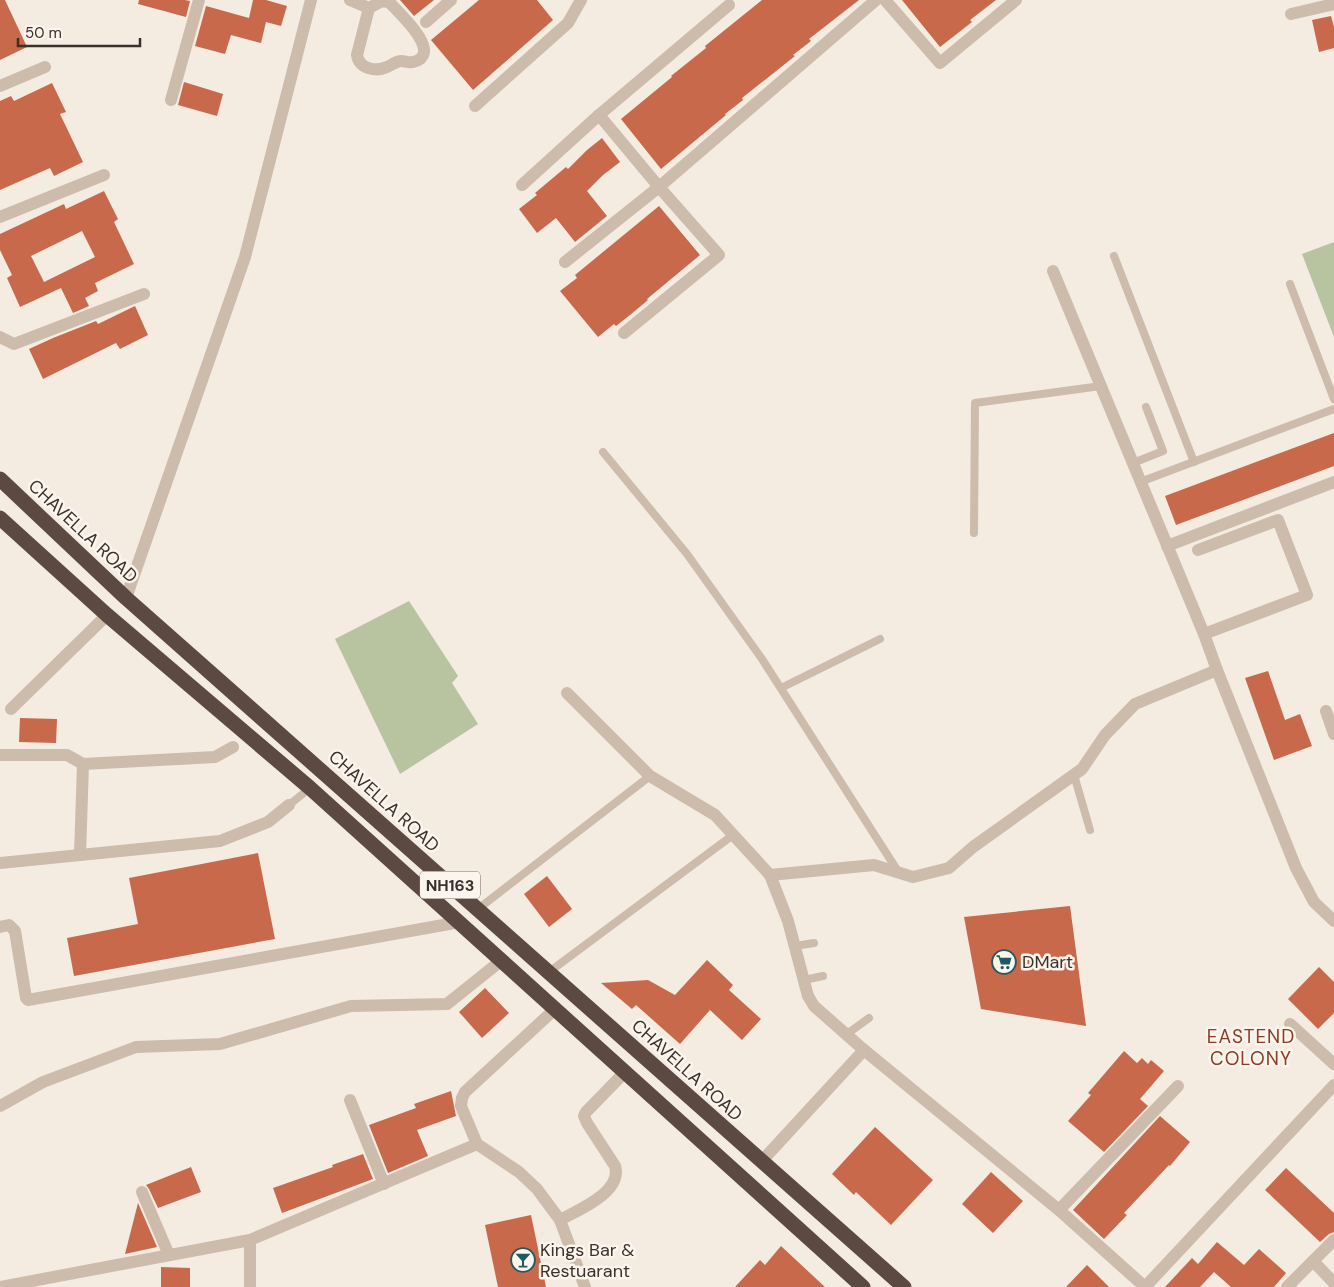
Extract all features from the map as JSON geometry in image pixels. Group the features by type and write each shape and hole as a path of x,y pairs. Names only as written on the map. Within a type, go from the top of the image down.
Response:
{"highway":[{"name":"CHAVELLA ROAD","path":"0,479 126,598 904,1287"},
{"name":"NH163","path":"0,518 107,614 242,742 310,788 863,1287"}],"street":[{"path":"171,100 199,0"},
{"path":"126,598 245,257 311,0"},
{"path":"350,0 369,8"},
{"path":"426,22 452,0"},
{"path":"475,106 568,23 581,0"},
{"path":"566,262 658,187 876,0"},
{"path":"885,0 940,62 1016,0"},
{"path":"382,1 389,2 420,36 424,49 423,54 412,62 399,61 382,69 361,65 358,62 358,55 369,8 382,1"},
{"path":"522,185 729,2"},
{"path":"1291,14 1334,4"},
{"path":"0,86 45,67"},
{"path":"599,115 658,187 719,254 624,333"},
{"path":"0,218 104,175"},
{"path":"1053,271 1204,634 1296,868 1314,902 1334,920"},
{"path":"0,337 14,344 144,294"},
{"path":"1167,546 1334,482"},
{"path":"1198,550 1278,520 1306,595 1204,634"},
{"path":"11,709 107,614"},
{"path":"770,875 874,865 912,877 949,868 973,847 1082,769 1106,735 1135,704 1217,670"},
{"path":"568,693 650,776 715,814 770,875 788,921 808,996 814,1006 864,1050 1059,1210 1145,1287 1334,1085"},
{"path":"1326,711 1334,734"},
{"path":"0,755 67,755 83,764 215,757 242,742"},
{"path":"80,855 83,764"},
{"path":"0,863 220,841 268,822 289,805"},
{"path":"0,927 9,925 16,931 26,998 28,1000 460,922"},
{"path":"0,1106 43,1082 136,1047 220,1044 351,1006 447,1004 502,960"},
{"path":"554,1009 465,1092 461,1106 477,1144 519,1172 537,1189 560,1220 585,1287"},
{"path":"1290,1024 1334,1064"},
{"path":"761,1162 864,1050"},
{"path":"560,1220 603,1195 612,1187 616,1179 615,1166 587,1124 584,1116 625,1072"},
{"path":"1059,1210 1178,1086"},
{"path":"350,1100 384,1184"},
{"path":"0,1287 250,1240 477,1144"},
{"path":"142,1192 169,1255"},
{"path":"250,1240 250,1287"},
{"path":"1287,1287 1334,1240"},
{"path":"1313,1261 1334,1283"}],"lane":[{"path":"1114,256 1194,462"},
{"path":"1290,284 1334,399"},
{"path":"974,533 975,403 1101,386"},
{"path":"1132,463 1163,451 1146,407"},
{"path":"1140,482 1334,409"},
{"path":"603,452 687,554 762,658 899,873"},
{"path":"780,688 880,639"},
{"path":"1074,775 1090,830"},
{"path":"478,909 650,776"},
{"path":"289,805 310,788"},
{"path":"549,972 733,834"},
{"path":"795,946 814,943"},
{"path":"804,980 823,976"},
{"path":"847,1034 869,1018"}],"green space":[{"path":"1334,242 1334,337 1302,254"},
{"path":"409,601 458,676 452,683 478,724 400,774 335,639"}],"building":[{"path":"0,0 5,0 27,47 0,60"},
{"path":"139,0 190,1 186,17 138,4"},
{"path":"253,0 266,0 287,6 281,26 266,22 261,43 231,35 225,54 195,46 206,6 249,18"},
{"path":"400,0 434,0 414,16"},
{"path":"479,0 537,0 553,20 473,90 431,40"},
{"path":"762,0 859,0 809,39 811,41 793,55 795,56 742,98 743,100 726,115 661,169 621,119 706,48 705,46"},
{"path":"902,0 996,0 940,47"},
{"path":"1331,16 1334,27 1334,48 1319,52 1312,20"},
{"path":"184,82 223,94 217,116 178,105"},
{"path":"52,83 66,112 60,114 83,162 54,176 50,168 0,190 0,101 11,96 14,101"},
{"path":"602,138 620,162 587,191 607,216 575,242 556,218 537,233 519,209 537,195 535,193 566,167 568,169"},
{"path":"104,191 118,219 114,222 134,264 95,283 98,291 85,298 89,306 73,313 61,288 20,307 7,278 12,275 0,250 0,234 64,204 66,209","holes":["82,231 95,257 44,282 31,256"]},
{"path":"659,206 700,255 630,315 616,326 614,324 598,337 560,291 577,278 575,275"},
{"path":"135,306 148,335 120,349 116,343 43,379 29,349 96,321 98,324"},
{"path":"1334,433 1334,466 1176,525 1165,496"},
{"path":"1268,671 1285,720 1300,714 1312,746 1274,760 1245,678"},
{"path":"20,718 57,719 56,743 19,742"},
{"path":"258,853 275,939 74,976 67,938 138,924 129,878"},
{"path":"547,876 572,909 549,927 524,894"},
{"path":"1070,906 1086,1026 981,1009 964,917"},
{"path":"707,960 733,985 729,990 761,1019 742,1040 710,1010 680,1044 636,1005 632,1009 601,983 648,980 675,995"},
{"path":"1319,967 1334,982 1334,1013 1318,1029 1288,999"},
{"path":"485,988 509,1013 482,1038 459,1012"},
{"path":"1124,1051 1137,1063 1142,1058 1148,1064 1151,1060 1164,1071 1140,1099 1148,1106 1104,1152 1068,1121 1091,1095 1088,1093"},
{"path":"451,1091 456,1116 417,1130 428,1156 388,1173 369,1125 416,1108 414,1104"},
{"path":"1160,1116 1190,1142 1170,1166 1124,1213 1127,1215 1104,1239 1073,1210"},
{"path":"875,1127 933,1180 891,1225 856,1192 854,1195 832,1174"},
{"path":"363,1154 373,1179 282,1213 273,1188 333,1167 332,1165"},
{"path":"191,1167 201,1192 158,1208 146,1185"},
{"path":"1286,1168 1334,1213 1334,1232 1320,1242 1265,1190"},
{"path":"991,1172 1023,1201 993,1233 962,1204"},
{"path":"138,1203 157,1247 125,1254"},
{"path":"531,1215 546,1287 498,1287 485,1225"},
{"path":"1217,1242 1244,1265 1259,1249 1286,1273 1274,1287 1231,1287 1214,1272 1200,1287 1165,1287 1192,1258 1198,1264"},
{"path":"781,1246 825,1287 735,1287 760,1260 765,1265"},
{"path":"1087,1265 1109,1287 1066,1287"},
{"path":"161,1267 190,1268 190,1287 161,1287"}],"place":[{"name":"DMart","path":"1004,962"},
{"name":"Kings Bar & Restuarant","path":"523,1260"}],"district":[{"name":"EASTEND COLONY","path":"1251,1047"}]}
